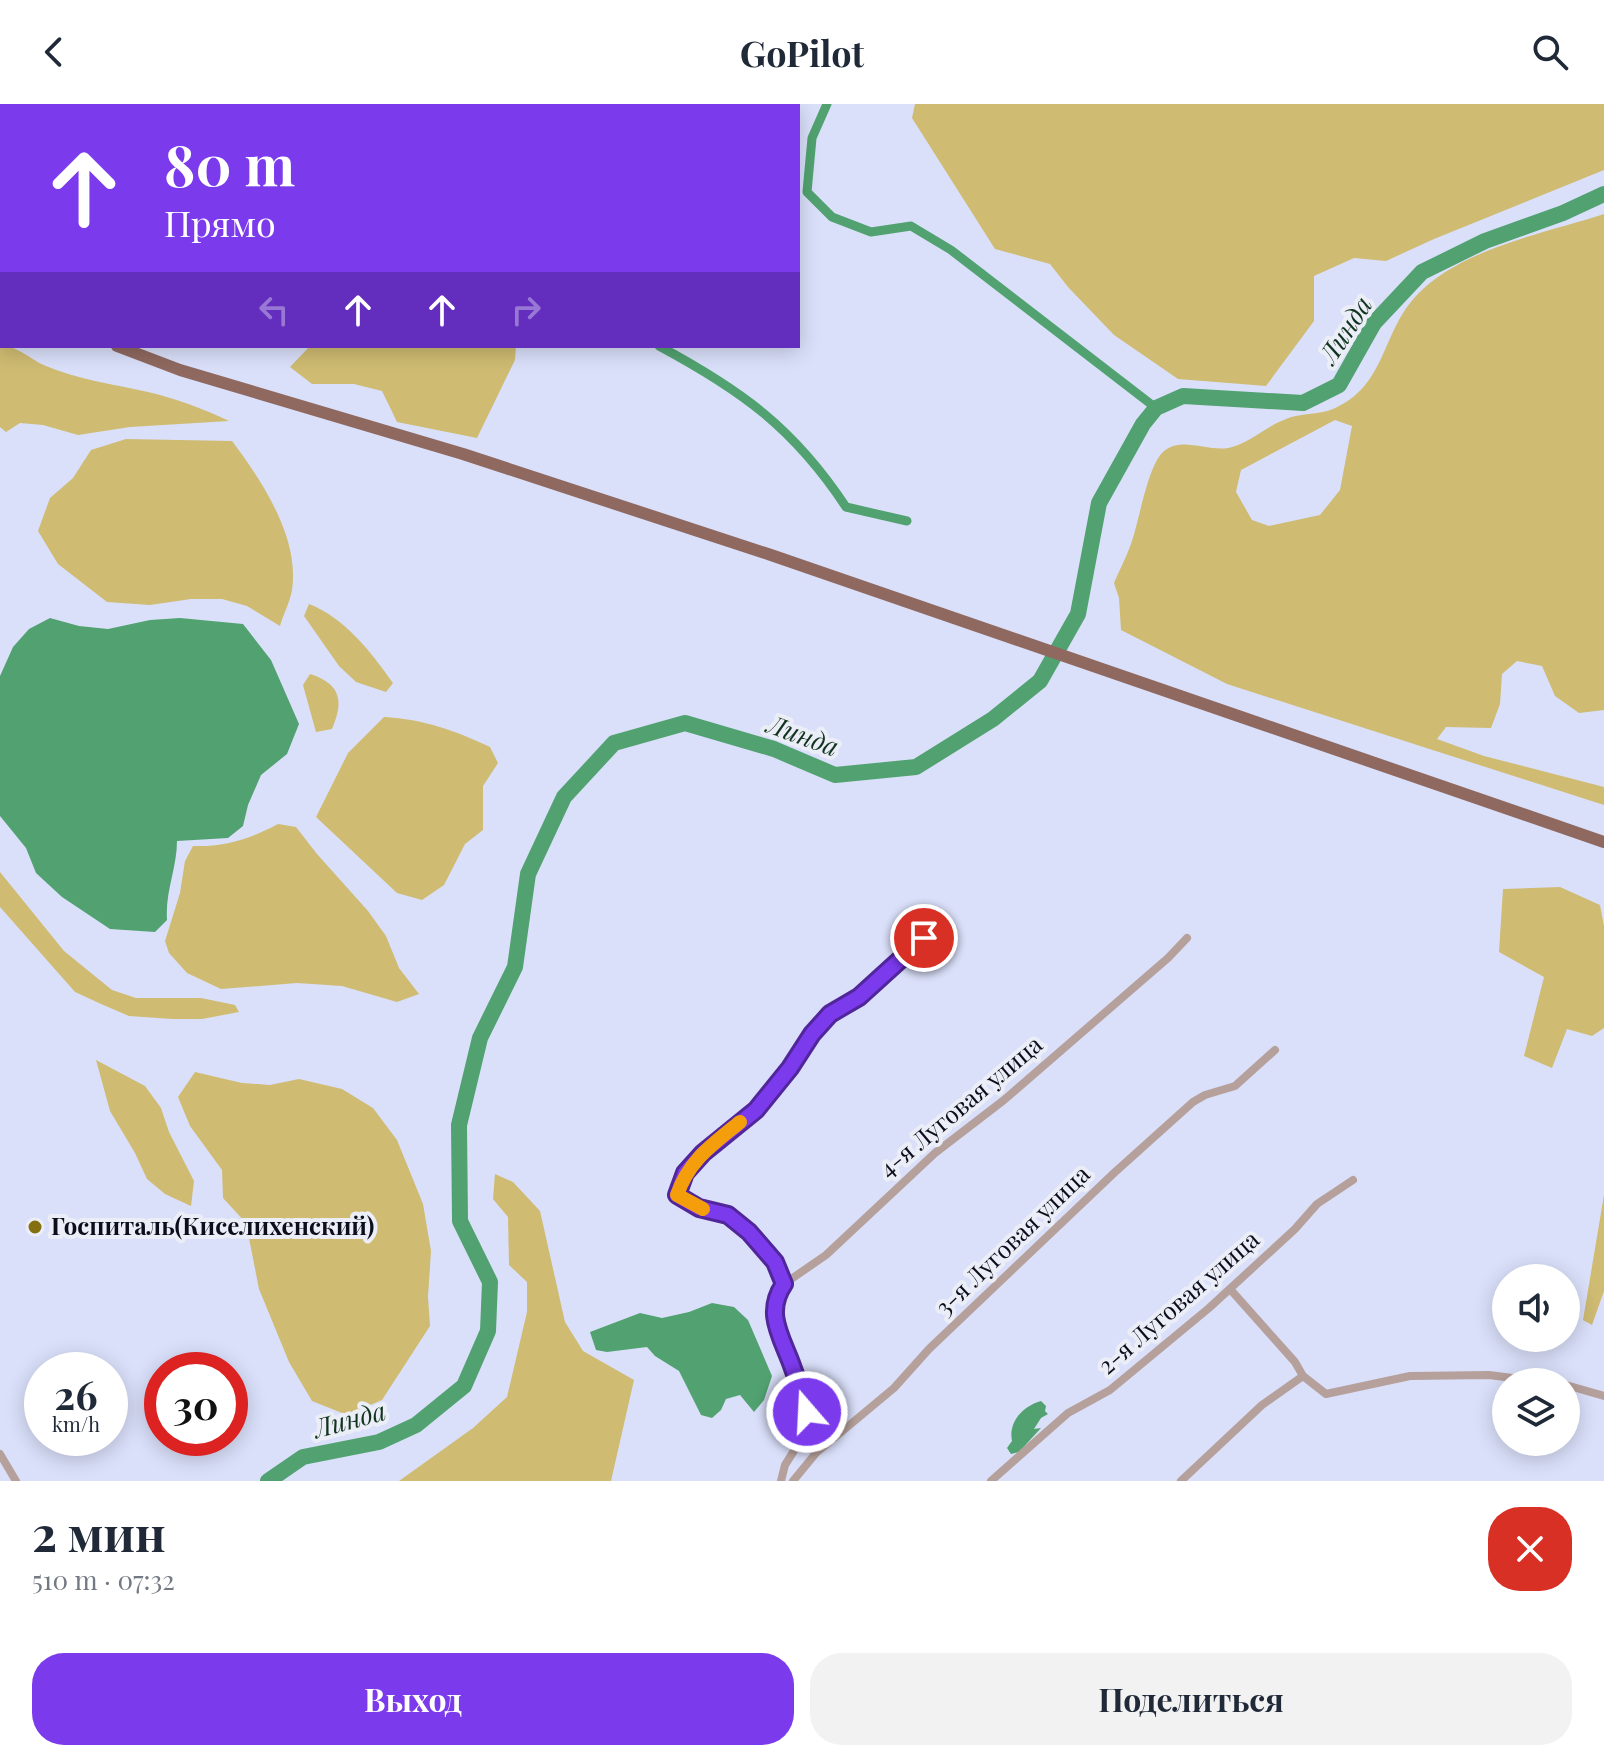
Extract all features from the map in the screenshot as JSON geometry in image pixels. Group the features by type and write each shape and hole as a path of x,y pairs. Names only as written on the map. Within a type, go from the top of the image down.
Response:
{"main road":[{"path":"122,348 180,370 522,472 1604,842"}],"street":[{"path":"781,1481 785,1465 804,1435 807,1412 790,1360 778,1335 774,1314 777,1295 784,1284 775,1262 749,1232 728,1215 699,1208 677,1195 685,1173 703,1153 756,1110 830,1014 859,997 924,938"},
{"name":"4-я Луговая улица","path":"784,1284 826,1255 935,1153 1004,1100 1187,938"},
{"name":"3-я Луговая улица","path":"793,1481 816,1453 894,1388 929,1349 1193,1102 1235,1086 1275,1050"},
{"name":"2-я Луговая улица","path":"991,1481 1068,1413 1110,1390 1230,1289 1295,1229 1317,1204 1353,1180"},
{"path":"1230,1289 1295,1362 1303,1376 1326,1394 1410,1376 1492,1375"},
{"path":"1181,1481 1262,1405 1303,1376"},
{"path":"1580,1389 1604,1396"},
{"path":"0,1454 16,1481"}],"shaded area":[{"path":"915,104 1604,104 1604,170 1386,261 1354,258 1314,276 1314,321 1266,386 1178,379 1114,335 1050,264 995,249 912,118"},
{"path":"1604,214 1604,710 1579,713 1555,696 1542,666 1517,661 1502,674 1500,704 1491,728 1446,727 1437,739 1484,756 1604,787 1604,805 1227,684 1121,630 1119,598 1114,583 1131,544 1152,471 1162,453 1178,445 1232,447 1286,419 1333,409 1364,387 1405,310 1435,279 1457,265 1504,244","holes":["1335,420 1352,426 1340,490 1320,515 1269,526 1252,520 1236,492 1241,470"]},
{"path":"0,348 19,351 58,371 169,397 229,421 130,427 78,435 43,425 20,423 6,432 0,427"},
{"path":"308,348 516,348 515,360 477,438 397,422 382,391 354,384 312,384 290,367"},
{"path":"126,439 232,441 266,492 290,550 292,590 280,626 247,606 222,599 191,599 150,605 107,602 58,564 38,531 50,498 73,478 91,450"},
{"path":"309,604 346,627 366,648 393,683 386,692 356,682 339,666 304,616"},
{"path":"50,618 79,626 108,629 150,620 180,618 243,624 271,660 299,724 287,754 261,775 243,826 228,838 177,841 167,920 155,932 110,929 62,897 36,873 26,848 0,816 0,676 13,647 29,629"},
{"path":"310,674 328,683 337,695 338,710 332,729 316,732 303,685"},
{"path":"384,717 426,723 465,736 490,747 498,763 483,786 483,830 465,844 444,885 422,900 397,893 316,817 348,753"},
{"path":"278,824 296,827 368,911 386,936 399,968 419,994 397,1002 342,986 297,983 221,989 187,973 169,953 165,941 180,893 185,861 193,846 237,841"},
{"path":"0,872 64,951 112,990 136,998 201,998 235,1005 239,1012 202,1019 129,1016 75,992 0,907"},
{"path":"1560,887 1600,905 1604,926 1604,1028 1592,1036 1567,1029 1552,1068 1524,1056 1544,977 1499,952 1503,889"},
{"path":"96,1060 145,1086 161,1108 169,1132 194,1181 191,1206 165,1194 147,1179 110,1111"},
{"path":"195,1072 242,1083 270,1085 299,1079 342,1089 373,1108 397,1140 423,1204 431,1251 430,1326 382,1400 347,1415 312,1401 289,1362 259,1289 246,1223 223,1198 222,1170 190,1126 178,1097"},
{"path":"495,1174 513,1182 540,1211 565,1322 583,1351 634,1380 611,1481 399,1481 473,1428 507,1397 527,1312 527,1282 509,1265 508,1217 493,1199"},
{"path":"1604,1195 1604,1291 1592,1325 1583,1320"},
{"path":"712,1303 734,1307 748,1320 772,1376 764,1400 754,1412 740,1395 726,1399 721,1410 712,1418 701,1415 679,1371 647,1347 607,1352 596,1350 590,1332 640,1313 662,1318"},
{"path":"1041,1401 1048,1414 1034,1429 1041,1428 1019,1452 1011,1454 1007,1448 1012,1441 1015,1421 1028,1407"}],"waterway":[{"path":"827,104 812,138 807,192 832,217 871,232 911,226 951,250 1156,408"},
{"name":"Линда","path":"268,1481 303,1457 379,1442 416,1425 464,1386 488,1331 490,1282 460,1221 459,1125 480,1038 515,967 528,874 564,797 614,743 685,723 774,749 835,775 916,767 993,719 1040,681 1078,614 1099,503 1143,424 1156,408 1183,396 1303,403 1339,385 1374,323 1422,272 1485,241 1563,213 1604,194"},
{"path":"662,348 716,379 764,413 806,455 846,507 907,521"}],"slow traffic":[{"path":"703,1209 677,1195 685,1173 703,1153 740,1122"}],"place":[{"name":"Госпиталь(Киселихенский)","path":"35,1227"}],"route":[{"path":"807,1412 790,1360 778,1335 774,1305 784,1284 775,1262 749,1232 728,1215 699,1208 677,1195 685,1173 703,1153 756,1110 830,1014 859,997 924,938"}]}
